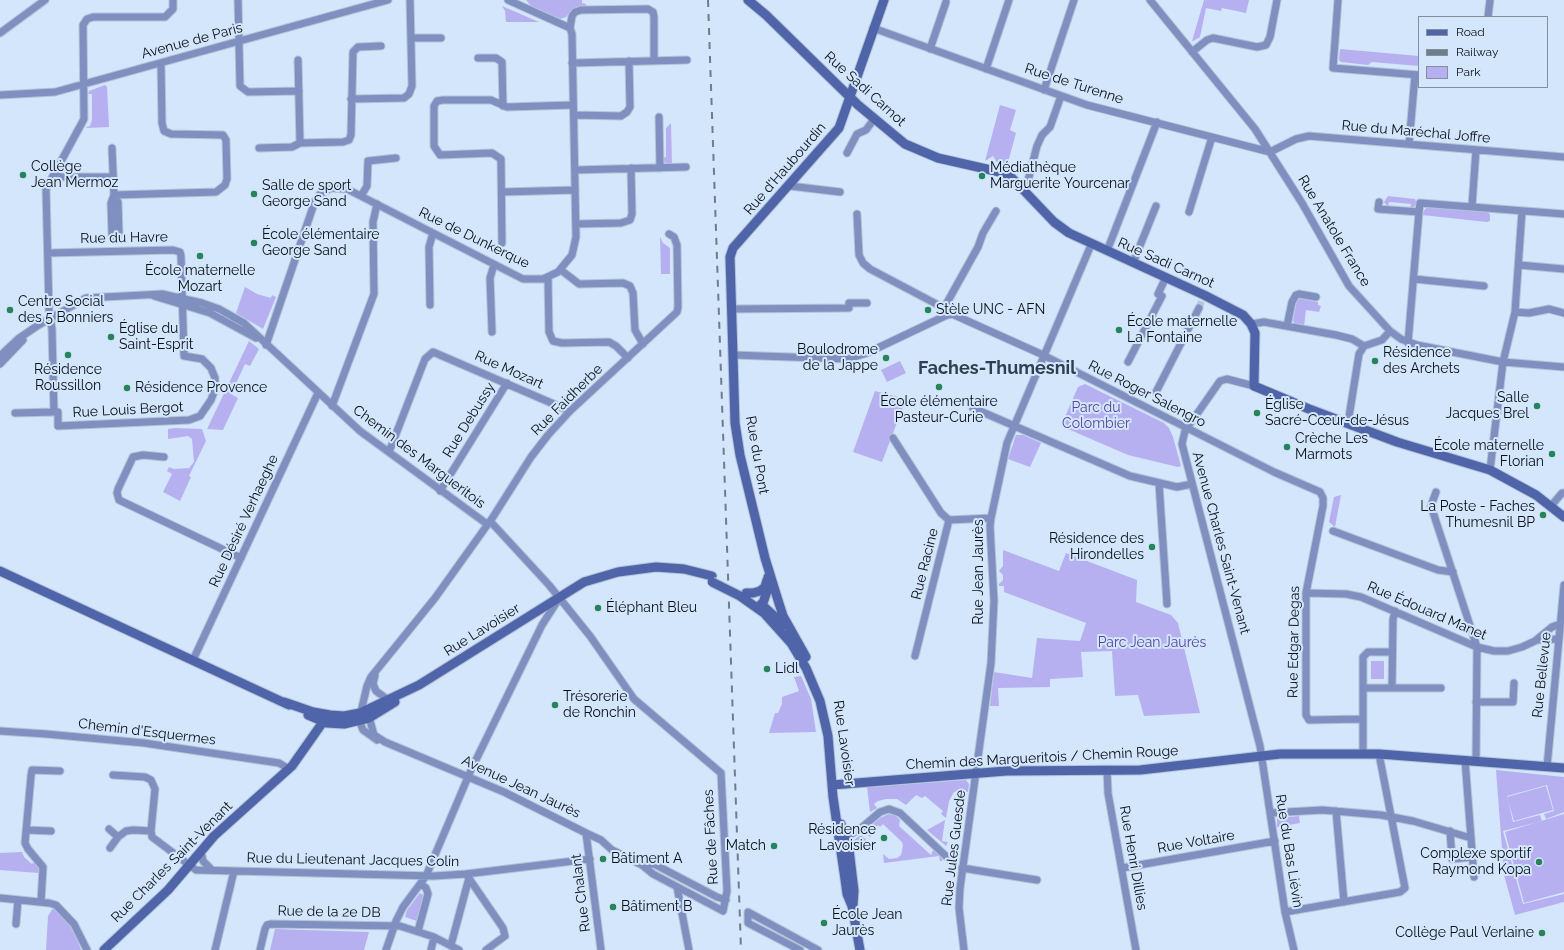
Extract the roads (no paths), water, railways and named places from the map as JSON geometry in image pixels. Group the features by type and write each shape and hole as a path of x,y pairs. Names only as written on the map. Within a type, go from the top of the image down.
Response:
{"main road":[{"name":"Rue d'Haubourdin","path":"733,355 730,261 732,251 837,131 884,0"},
{"name":"Rue Sadi Carnot","path":"751,1 850,98 905,144 920,152 938,158 1002,172 1011,177 1058,226 1069,233 1091,245 1166,277 1203,298 1240,313 1252,324"},
{"path":"1252,324 1256,336 1254,386 1348,424 1414,447 1490,470 1526,488 1564,517"},
{"name":"Rue du Pont","path":"733,355 737,442 765,558 783,616 806,657"},
{"name":"Rue du Pont","path":"763,608 769,585 765,558"},
{"name":"Rue Lavoisier","path":"322,718 329,720 363,717 419,685 559,598 574,587 594,578 643,568 674,567 712,579 742,593 782,622 806,657 820,686 827,706 834,785"},
{"path":"0,571 284,702 322,718"},
{"name":"Rue Lavoisier","path":"559,598 606,580 652,572 678,572 712,579"},
{"path":"742,593 755,593 763,588 767,581 767,573"},
{"path":"763,608 773,598 774,586"},
{"name":"Rue Lavoisier","path":"763,608 795,648 814,687 825,720 842,829 842,838 849,849 854,886 852,906 860,950"},
{"name":"Rue Charles Saint-Venant","path":"104,950 160,898 189,866 201,850 225,826 289,769 322,718"},
{"name":"Chemin des Margueritois / Chemin Rouge","path":"834,785 1006,771 1151,769 1261,756 1379,754 1476,760 1564,768"}],"street":[{"path":"0,34 45,0"},
{"path":"15,413 54,412 46,189 84,119 82,28 87,19 93,17 165,17 173,9 173,0"},
{"path":"238,0 240,83 245,91 299,91"},
{"name":"Avenue de Paris","path":"0,94 52,93 388,0"},
{"path":"351,99 404,98 410,94 412,86 410,0"},
{"path":"986,69 1009,0"},
{"path":"1044,90 1074,0"},
{"name":"Rue Anatole France","path":"1150,0 1255,130 1306,210 1349,286 1390,331 1408,343 1503,362 1564,367"},
{"path":"1192,52 1207,40 1213,38 1257,47 1266,45 1270,37 1277,0"},
{"path":"1338,0 1333,68 1417,75 1409,144"},
{"path":"1488,16 1490,0"},
{"path":"512,1 570,28 572,16 579,10 648,9 654,15 654,61"},
{"path":"930,49 946,2"},
{"name":"Rue de Dunkerque","path":"266,344 316,198 323,192 334,188 348,189 523,279 539,280 548,278 561,270 574,251 576,237 572,34 570,28"},
{"name":"Rue de Turenne","path":"873,28 1087,105 1270,152"},
{"path":"411,38 441,38"},
{"path":"259,148 292,147 300,144 343,142 349,140 351,135 353,52 358,47 380,46"},
{"path":"478,58 496,58 502,62 503,106"},
{"path":"298,60 300,144"},
{"path":"572,62 687,60"},
{"path":"574,116 621,116 627,112 630,108 629,61"},
{"path":"114,195 216,192 222,189 226,182 226,140 223,135 172,134 164,130 162,123 161,63"},
{"path":"1025,192 1037,146 1041,137 1050,127 1061,96"},
{"path":"502,243 501,163 498,156 492,154 443,156 436,152 434,146 434,106 437,102 492,100 503,106 573,105"},
{"path":"659,117 660,168"},
{"path":"846,153 857,134 866,130 874,119"},
{"path":"1107,251 1157,122"},
{"name":"Rue du Maréchal Joffre","path":"1270,152 1296,139 1309,136 1564,157"},
{"path":"1189,212 1212,137"},
{"path":"112,148 114,195 111,203 112,235 116,240 119,234 118,202 114,195"},
{"path":"1472,206 1476,150"},
{"path":"361,196 367,186 368,161 396,158"},
{"path":"575,170 686,167"},
{"path":"576,224 621,223 630,220 632,214 631,168"},
{"path":"54,174 61,177 113,177"},
{"path":"790,186 840,192"},
{"path":"502,192 575,190"},
{"path":"1379,202 1378,209 1419,212"},
{"path":"1408,343 1420,203 1564,214"},
{"path":"332,406 374,294 373,222 377,204"},
{"path":"1133,263 1156,206"},
{"path":"944,308 996,211"},
{"path":"1490,470 1503,362 1515,312 1522,211"},
{"name":"Rue Roger Salengro","path":"858,214 859,255 863,263 870,269 944,308 952,314 1044,356 1274,472 1318,490"},
{"path":"430,305 430,247 433,233"},
{"name":"Rue Faidherbe","path":"377,672 423,614 488,522 539,446 570,411 678,310 677,245 675,239 669,234"},
{"name":"Rue Jean Jaurès","path":"976,773 990,667 994,606 990,526 1004,454 1014,426 1091,245"},
{"name":"Rue du Havre","path":"48,253 175,250 180,252 181,256 181,301"},
{"path":"492,332 490,278 494,265"},
{"path":"1518,265 1564,269"},
{"path":"561,270 579,284 624,283 630,286 633,292 635,330 642,344"},
{"path":"1128,362 1162,296 1158,294 1166,277"},
{"path":"548,278 549,332 553,340 562,343 609,342 616,346 628,358"},
{"path":"1414,279 1484,286"},
{"name":"Chemin des Margueritois","path":"37,326 86,298 162,294 181,301 219,309 232,316 244,324 360,431 440,491 488,522 527,559 585,629 634,699 721,773"},
{"path":"1287,326 1292,302 1296,296 1299,294 1316,297"},
{"name":"Rue Louis Bergot","path":"54,412 58,412 58,426 189,420 200,416 210,400 215,388 215,378 211,368 202,359 184,356 181,301"},
{"path":"732,309 849,308 849,303 867,303"},
{"path":"1156,392 1199,308"},
{"path":"1515,312 1529,312 1549,309 1564,313"},
{"path":"733,355 848,359 867,353 952,314"},
{"path":"1252,324 1262,322 1287,326 1348,338 1364,346"},
{"path":"0,356 18,339 37,326"},
{"path":"0,364 37,326"},
{"path":"1348,424 1359,354 1364,346 1382,340 1390,331"},
{"name":"Rue Mozart","path":"389,452 425,359 430,353 437,353 570,411"},
{"path":"1564,359 1564,367"},
{"name":"Avenue Charles Saint-Venant","path":"1254,386 1227,378 1221,380 1187,428 1183,436 1182,444 1261,756"},
{"name":"Rue Debussy","path":"440,491 507,383"},
{"name":"Rue Désiré Verhaeghe","path":"193,660 318,392"},
{"path":"973,408 1130,476 1180,487 1192,484"},
{"path":"893,438 941,513 949,520"},
{"path":"164,458 142,455 133,457 117,491 119,500 241,558"},
{"path":"1159,483 1166,604"},
{"name":"Rue Edgar Degas","path":"1318,490 1322,494 1323,502 1306,593 1306,715 1310,720 1362,719"},
{"path":"1436,492 1431,506 1476,647 1476,760"},
{"path":"1551,506 1563,492"},
{"name":"Rue Racine","path":"915,656 949,520 992,518"},
{"path":"1333,531 1438,570 1453,572"},
{"name":"Rue Bellevue","path":"1546,767 1564,585"},
{"name":"Rue Édouard Manet","path":"1306,593 1351,594 1395,611 1476,647 1494,651 1508,651 1522,647 1542,638 1559,639"},
{"path":"386,950 393,926 403,907 426,876 467,777 542,625 559,598"},
{"path":"1392,688 1393,619 1395,611"},
{"name":"Rue Édouard Manet","path":"1535,641 1552,627 1560,624"},
{"path":"1363,754 1362,719 1364,653 1392,652"},
{"path":"377,672 374,680 374,688 378,694 391,701"},
{"path":"363,717 369,682 377,672"},
{"path":"1476,702 1513,702 1514,683"},
{"path":"1363,688 1442,688"},
{"name":"Avenue Jean Jaurès","path":"363,717 374,735 385,742"},
{"name":"Avenue Jean Jaurès","path":"363,717 361,727 367,734 377,740 504,792 601,840 612,850 642,865 677,887 723,911 726,900 717,897 654,864 642,865"},
{"name":"Chemin d'Esquermes","path":"0,731 144,743 279,763 289,769"},
{"path":"1285,912 1400,892 1405,888 1379,754"},
{"name":"Rue du Bas Liévin","path":"1261,756 1285,912 1294,950"},
{"path":"1465,760 1474,877"},
{"path":"41,902 43,867 28,850 26,843 32,770 60,771"},
{"name":"Rue Henri Dillies","path":"1106,770 1108,793 1136,950"},
{"name":"Rue de Fâches","path":"721,773 727,891 726,900"},
{"name":"Rue Jules Guesde","path":"964,950 959,908 962,868 976,773"},
{"path":"113,774 145,777 153,782 155,788 151,832 155,840 189,866"},
{"path":"842,838 859,830 880,812 889,809 900,813 949,858"},
{"path":"1270,813 1299,810 1336,811 1391,816 1471,838"},
{"path":"1336,811 1344,902"},
{"path":"109,829 118,837"},
{"path":"26,830 51,832"},
{"path":"110,848 118,837 129,830 151,832"},
{"path":"1450,832 1452,859 1473,857"},
{"name":"Rue Chalant","path":"586,833 601,950"},
{"name":"Rue Voltaire","path":"1122,868 1275,841"},
{"path":"201,850 205,865 212,870"},
{"name":"Rue du Lieutenant Jacques Colin","path":"189,866 196,870 467,876 590,859"},
{"path":"962,868 1037,880"},
{"path":"215,950 234,871"},
{"path":"451,945 467,876"},
{"path":"467,876 503,928 505,936 486,950"},
{"path":"418,931 428,894 426,888 421,884"},
{"path":"677,887 689,950"},
{"path":"0,898 52,904 62,910 74,924 87,950"},
{"path":"16,924 18,900"},
{"path":"800,950 748,923 748,912 818,950"},
{"name":"Rue de la 2e DB","path":"260,950 265,929 267,925 271,924 400,926 434,937 459,950"},
{"path":"431,950 434,937"}],"tunnel":[{"path":"1199,308 1202,300"}],"railway":[{"path":"708,0 741,950"}],"place":[{"name":"Collège Jean Mermoz","path":"23,175"},
{"name":"Médiathèque Marguerite Yourcenar","path":"982,176"},
{"name":"Salle de sport George Sand","path":"254,194"},
{"name":"École élémentaire George Sand","path":"254,243"},
{"name":"École maternelle Mozart","path":"200,256"},
{"name":"Centre Social des 5 Bonniers","path":"10,310"},
{"name":"Stèle UNC - AFN","path":"928,310"},
{"name":"École maternelle La Fontaine","path":"1119,330"},
{"name":"Église du Saint-Esprit","path":"111,337"},
{"name":"Résidence Roussillon","path":"68,355"},
{"name":"Boulodrome de la Jappe","path":"886,358"},
{"name":"Résidence des Archets","path":"1375,361"},
{"name":"École élémentaire Pasteur-Curie","path":"939,387"},
{"name":"Résidence Provence","path":"127,388"},
{"name":"Salle Jacques Brel","path":"1537,406"},
{"name":"Église Sacré-Cœur-de-Jésus","path":"1257,413"},
{"name":"Crèche Les Marmots","path":"1287,447"},
{"name":"École maternelle Florian","path":"1552,454"},
{"name":"La Poste - Faches Thumesnil BP","path":"1543,515"},
{"name":"Résidence des Hirondelles","path":"1152,547"},
{"name":"Éléphant Bleu","path":"598,608"},
{"name":"Lidl","path":"767,669"},
{"name":"Trésorerie de Ronchin","path":"555,705"},
{"name":"Résidence Lavoisier","path":"884,838"},
{"name":"Match","path":"774,846"},
{"name":"Bâtiment A","path":"603,859"},
{"name":"Complexe sportif Raymond Kopa","path":"1539,862"},
{"name":"Bâtiment B","path":"613,907"},
{"name":"École Jean Jaurès","path":"824,923"},
{"name":"Collège Paul Verlaine","path":"1542,933"}],"district":[{"name":"Faches-Thumesnil","path":"997,369"}],"park label":[{"name":"Parc du Colombier","path":"1096,416"},
{"name":"Parc Jean Jaurès","path":"1152,643"}]}
